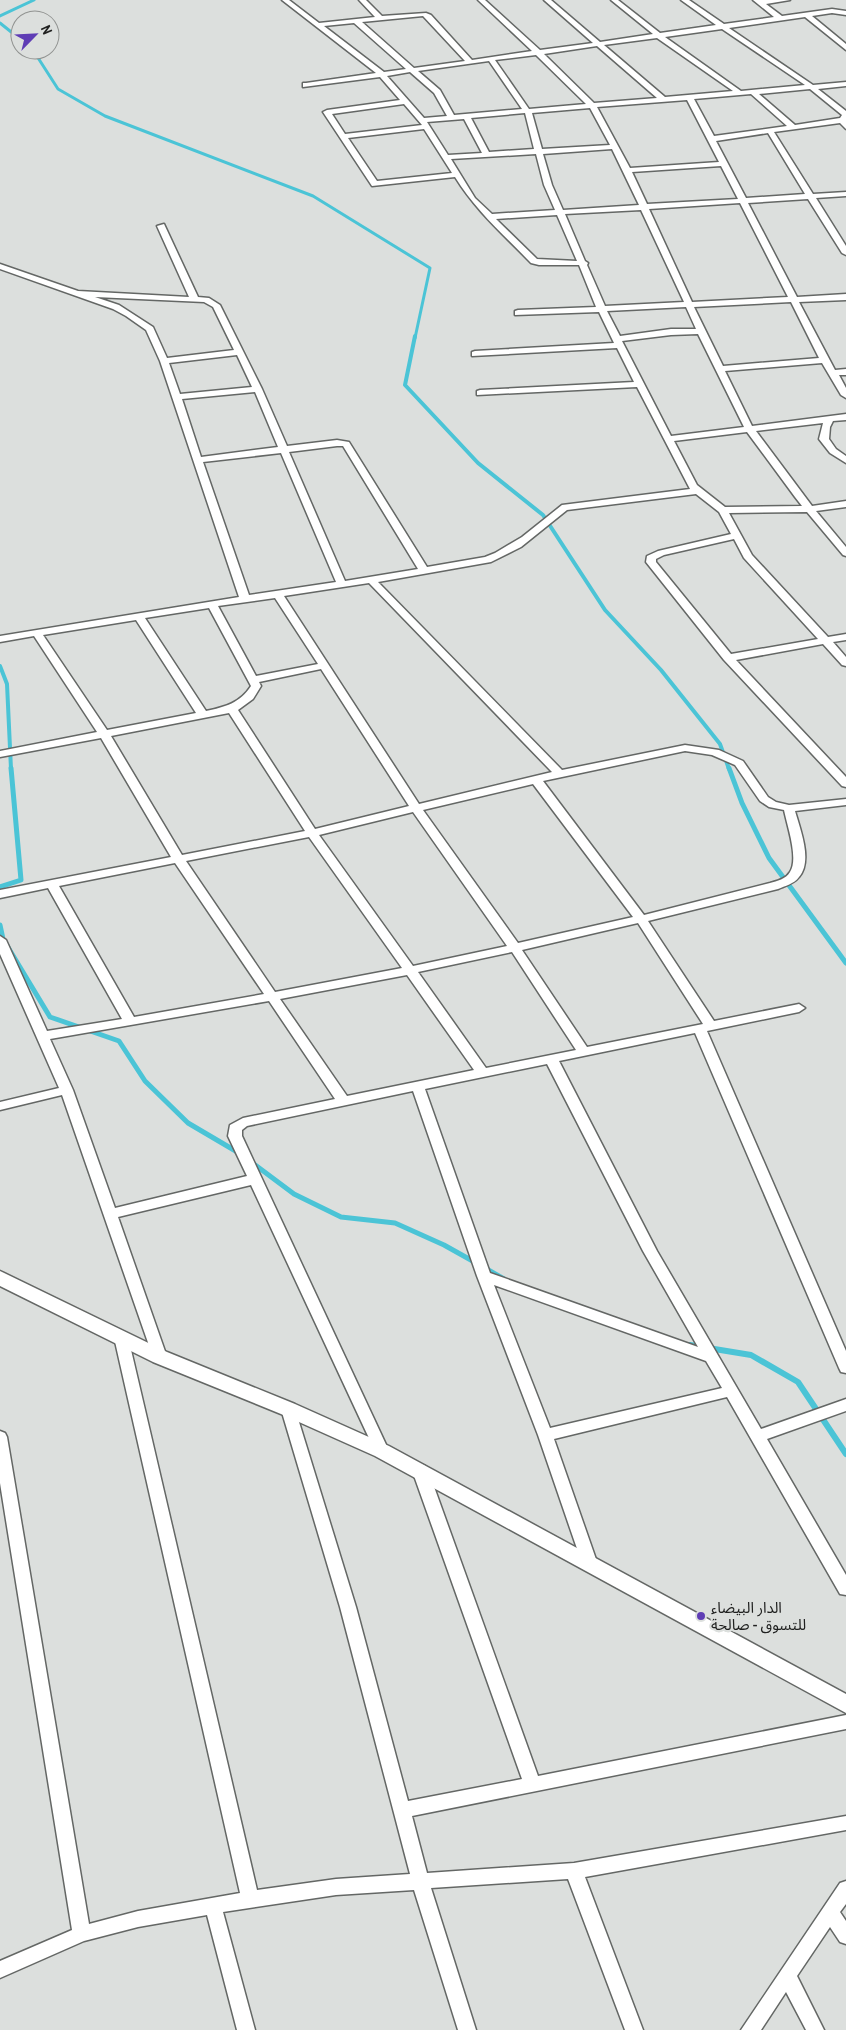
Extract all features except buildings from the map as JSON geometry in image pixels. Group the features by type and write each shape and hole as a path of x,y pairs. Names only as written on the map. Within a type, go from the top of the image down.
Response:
{"street":[{"path":"285,0 298,0"},
{"path":"285,0 382,74 424,123 472,199 534,261 539,264 584,262"},
{"path":"362,0 380,18"},
{"path":"482,0 538,51 593,106 627,170 689,306 749,428 809,509 846,553"},
{"path":"547,0 664,100"},
{"path":"614,0 740,93"},
{"path":"684,0 812,87 844,112 845,117 842,120"},
{"path":"758,2 787,0"},
{"path":"758,2 780,18"},
{"path":"306,85 836,10 846,13"},
{"path":"806,14 846,48"},
{"path":"317,25 426,15 469,61"},
{"path":"356,21 442,98 451,117"},
{"path":"490,58 528,112 548,185 584,262 602,310 696,491 723,510 748,556 846,663"},
{"path":"345,136 451,117 846,84"},
{"path":"753,92 794,127"},
{"path":"690,98 825,360 846,395"},
{"path":"407,101 327,112 345,136 375,184 456,175"},
{"path":"466,116 487,155"},
{"path":"712,139 842,120"},
{"path":"842,120 846,127"},
{"path":"770,131 846,253"},
{"path":"445,157 615,147"},
{"path":"627,170 724,164"},
{"path":"488,217 846,194"},
{"path":"161,226 195,300"},
{"path":"0,266 116,307 145,325 154,335 245,599"},
{"path":"72,293 206,300 216,305 258,389 342,585"},
{"path":"518,313 846,297"},
{"path":"474,354 618,342 671,332 701,331"},
{"path":"164,361 240,352"},
{"path":"720,369 825,360"},
{"path":"832,373 846,372"},
{"path":"480,393 639,384"},
{"path":"176,397 258,389"},
{"path":"668,439 846,417"},
{"path":"829,420 825,427 824,439 833,452 846,460"},
{"path":"197,460 337,443 349,446 424,571"},
{"path":"0,639 138,615 342,585 487,560 510,551 525,542 559,510 565,507 696,491"},
{"path":"723,510 809,509 846,504"},
{"path":"736,536 661,553 651,558 651,562 728,658 789,720 846,784"},
{"path":"371,580 560,774"},
{"path":"278,594 322,666 416,808 515,948 584,1052"},
{"path":"0,754 232,709 254,691 254,680 212,604"},
{"path":"138,615 203,715"},
{"path":"37,633 104,734 179,860 343,1101"},
{"path":"728,658 846,637"},
{"path":"254,680 322,666"},
{"path":"232,709 312,833 483,1073"},
{"path":"0,894 312,833 560,774 674,750 700,749 715,752 740,763 764,799 773,805 789,808 840,803 846,815"},
{"path":"536,780 640,918 705,1027 846,1368"},
{"path":"44,1036 273,998 410,972 751,892 790,879 796,873 800,864 789,808"},
{"path":"50,883 130,1022"},
{"path":"0,940 5,962 44,1036 67,1090 160,1357"},
{"path":"382,1451 235,1136 235,1128 243,1122 799,1008"},
{"path":"551,1059 650,1251 846,1589"},
{"path":"418,1086 484,1276 545,1435 590,1565"},
{"path":"0,1106 67,1090"},
{"path":"110,1214 255,1179"},
{"path":"484,1276 711,1356"},
{"path":"0,1278 160,1357 288,1409 420,1470 846,1704"},
{"path":"122,1338 250,1899"},
{"path":"545,1435 731,1391"},
{"path":"758,1436 846,1405"},
{"path":"288,1409 348,1607 420,1880 468,2030"},
{"path":"0,1437 82,1934"},
{"path":"420,1470 532,1783"},
{"path":"402,1810 846,1722"},
{"path":"0,1970 82,1934 138,1919 250,1899 336,1887 574,1871 846,1823"},
{"path":"574,1871 634,2030"},
{"path":"750,2030 846,1889"},
{"path":"212,1906 246,2030"},
{"path":"830,1912 846,1936"},
{"path":"787,1975 816,2030"}],"waterway":[{"path":"0,16 34,0"},
{"path":"0,23 10,31"},
{"path":"39,60 58,89 105,116 313,196 430,268 415,338"},
{"path":"415,336 405,385 478,463 543,515 605,610 661,670 720,744 729,769"},
{"path":"0,666 7,684 11,769"},
{"path":"0,887 21,880 11,768"},
{"path":"729,768 742,803 769,858 846,963"},
{"path":"0,925 3,939 50,1017 119,1041 145,1081 188,1123 239,1153"},
{"path":"250,1161 294,1194 341,1217 395,1223 444,1245 478,1264"},
{"path":"485,1268 504,1279"},
{"path":"690,1345 751,1355 798,1382 846,1454"}],"place":[{"name":"الدار البيضاء للتسوق - صالحة","path":"701,1616"}]}
